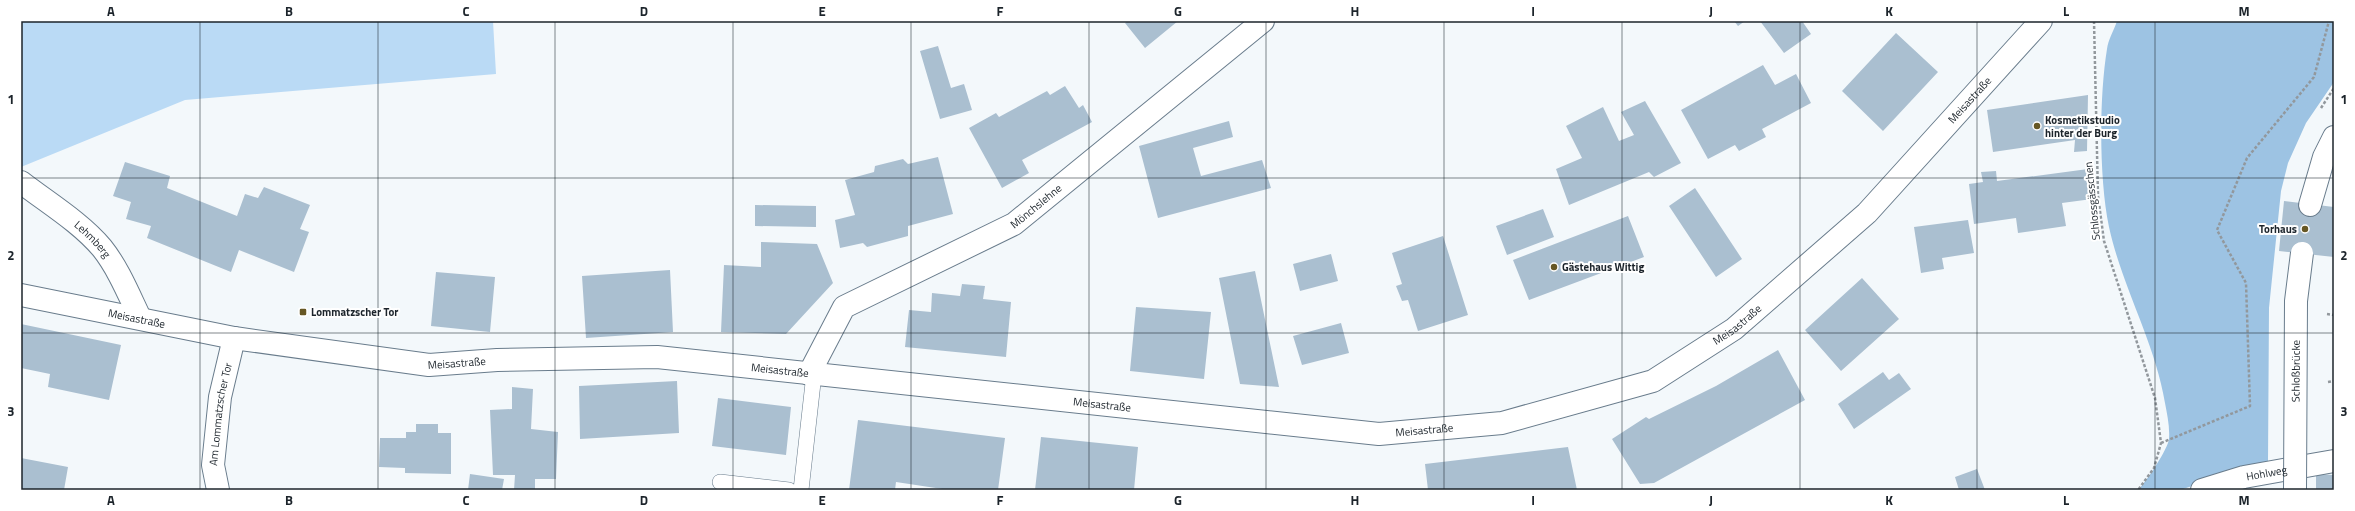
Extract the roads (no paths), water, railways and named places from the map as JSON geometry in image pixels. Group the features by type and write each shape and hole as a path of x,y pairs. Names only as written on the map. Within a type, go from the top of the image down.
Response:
{"street":[{"name":"Mönchslehne","path":"812,374 844,307 1014,224 1263,21"},
{"name":"Meisastraße","path":"21,295 234,338 429,365 497,360 657,356 812,374 1379,434 1502,423 1653,381 1734,329 1867,214 2041,21"},
{"path":"2310,205 2324,157 2334,137"},
{"name":"Lehmberg","path":"21,182 73,222 102,248 122,281 140,318"},
{"name":"Schloßbrücke","path":"2295,490 2296,302 2302,253"},
{"name":"Am Lommatzscher Tor","path":"218,490 213,465 219,404 234,338"},
{"name":"Hohlweg","path":"2202,490 2244,477 2334,461"}],"lane":[{"path":"801,490 812,374"},
{"path":"720,482 789,490"}],"place":[{"name":"Kosmetikstudio hinter der Burg","path":"2037,126"},
{"name":"Torhaus","path":"2305,229"},
{"name":"Gästehaus Wittig","path":"1554,267"},
{"name":"Lommatzscher Tor","path":"303,312"}]}
